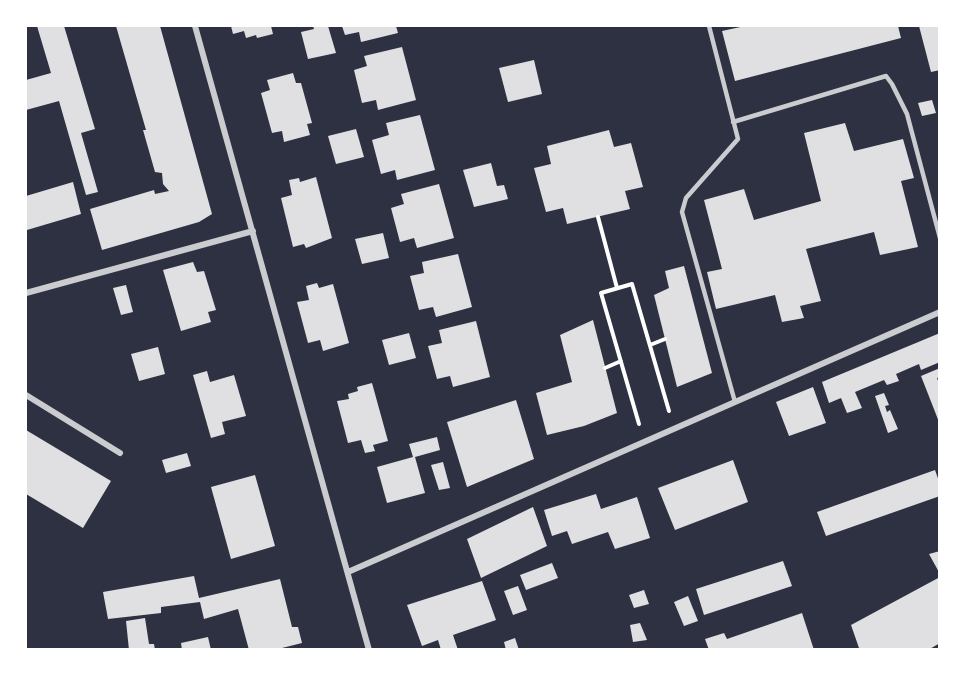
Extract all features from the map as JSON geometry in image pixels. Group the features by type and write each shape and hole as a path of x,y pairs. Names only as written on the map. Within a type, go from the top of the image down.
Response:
{"street":[{"path":"195,26 369,650"},
{"path":"26,293 254,231"},
{"path":"348,572 939,312"},
{"path":"26,395 120,453"}],"lane":[{"path":"709,26 738,139 686,198 682,212 735,402"},
{"path":"733,122 886,76 907,114 939,238"}],"path":[{"path":"598,217 618,288"},
{"path":"644,442 601,293 632,284 674,429"},
{"path":"650,345 665,339"},
{"path":"605,368 621,362"}],"building":[{"path":"37,26 64,26 95,129 81,133 98,192 86,195 59,101 26,110 26,80 51,73"},
{"path":"116,26 160,26 212,214 199,222 102,250 90,209 154,190 155,194 169,191 163,184 162,173 155,172 143,130 146,130"},
{"path":"231,26 271,26 273,34 246,38 244,31 233,34"},
{"path":"313,26 328,26 336,53 308,59 301,32 314,29"},
{"path":"342,26 396,26 398,33 361,42 359,32 345,35"},
{"path":"745,26 898,26 901,38 735,81 722,31"},
{"path":"919,26 940,26 940,70 931,72"},
{"path":"402,47 416,100 378,110 376,100 362,103 354,70 367,66 364,56"},
{"path":"534,60 542,94 508,102 499,68"},
{"path":"293,73 296,83 301,83 312,123 307,124 310,135 284,142 282,131 272,133 261,93 270,90 267,80"},
{"path":"932,100 936,113 922,116 918,103"},
{"path":"420,115 435,170 397,180 395,170 381,174 372,140 389,135 386,123"},
{"path":"845,123 854,151 903,139 914,178 901,181 918,247 880,255 874,232 806,249 821,301 800,306 804,318 782,322 775,295 716,309 707,272 722,269 704,200 744,189 754,220 821,201 804,133"},
{"path":"356,129 364,157 336,164 328,136"},
{"path":"609,130 614,147 631,143 643,187 625,191 630,209 567,224 563,208 546,212 534,168 551,164 547,146"},
{"path":"491,163 497,186 504,185 508,199 474,207 463,170"},
{"path":"316,177 332,238 306,248 304,244 293,247 281,198 292,195 289,180 299,178 300,182"},
{"path":"73,182 81,214 27,230 26,196"},
{"path":"439,184 454,238 417,248 414,238 400,242 391,208 404,204 401,194"},
{"path":"383,233 389,258 362,264 355,239"},
{"path":"458,254 472,307 436,317 433,307 419,310 410,276 424,273 422,262"},
{"path":"193,262 197,272 204,271 216,310 208,312 211,322 181,331 163,270"},
{"path":"684,266 712,373 677,387 654,295 669,288 665,271"},
{"path":"317,283 319,288 333,284 349,343 323,351 320,340 308,343 297,302 309,300 306,286"},
{"path":"126,285 133,312 121,315 113,288"},
{"path":"593,320 617,413 584,426 547,435 536,393 572,382 560,335"},
{"path":"476,321 490,377 453,387 450,376 437,379 428,346 442,343 439,330"},
{"path":"409,333 416,358 389,365 382,340"},
{"path":"940,333 940,362 921,370 919,364 896,374 899,381 887,385 884,380 855,392 862,408 847,413 841,398 829,403 822,382"},
{"path":"158,347 165,374 139,381 131,354"},
{"path":"940,368 940,377 937,378 940,386 939,422 921,376"},
{"path":"207,371 210,382 234,375 246,416 222,422 225,434 211,438 193,375"},
{"path":"372,383 388,441 373,445 375,451 365,453 361,440 348,443 337,401 349,399 348,394 358,391 357,387"},
{"path":"813,387 826,423 789,436 776,402"},
{"path":"884,393 889,405 885,406 887,412 890,410 898,429 888,433 875,396"},
{"path":"516,400 534,459 467,487 447,422"},
{"path":"26,430 111,481 83,528 26,494"},
{"path":"437,437 440,450 415,457 425,493 387,503 377,467 413,457 409,444"},
{"path":"187,453 191,466 166,473 162,460"},
{"path":"733,460 748,502 675,530 658,488"},
{"path":"443,462 450,488 439,490 431,465"},
{"path":"935,470 940,484 940,496 826,536 817,512"},
{"path":"255,475 275,546 231,559 211,487"},
{"path":"596,494 601,509 637,497 650,538 615,549 608,532 572,544 567,531 552,536 544,510"},
{"path":"533,507 547,546 481,578 467,539"},
{"path":"940,551 940,574 929,554"},
{"path":"783,561 792,586 704,615 696,589"},
{"path":"552,563 558,578 526,590 520,575"},
{"path":"194,576 199,598 280,579 292,627 298,627 302,643 274,650 249,650 238,609 204,619 200,602 161,607 161,613 108,619 103,592"},
{"path":"940,577 940,643 928,650 855,650 859,648 851,625"},
{"path":"482,581 496,620 453,635 458,650 441,650 438,640 422,646 407,605"},
{"path":"518,586 527,610 513,615 504,591"},
{"path":"644,590 649,604 634,608 629,595"},
{"path":"688,596 698,621 684,626 674,602"},
{"path":"802,613 814,650 709,650 705,639 724,633 727,639"},
{"path":"145,618 149,644 154,644 155,650 129,650 126,621"},
{"path":"640,623 647,640 633,642 630,625"},
{"path":"208,637 211,650 182,650 181,643"},
{"path":"515,638 519,650 506,650 504,642"}]}
